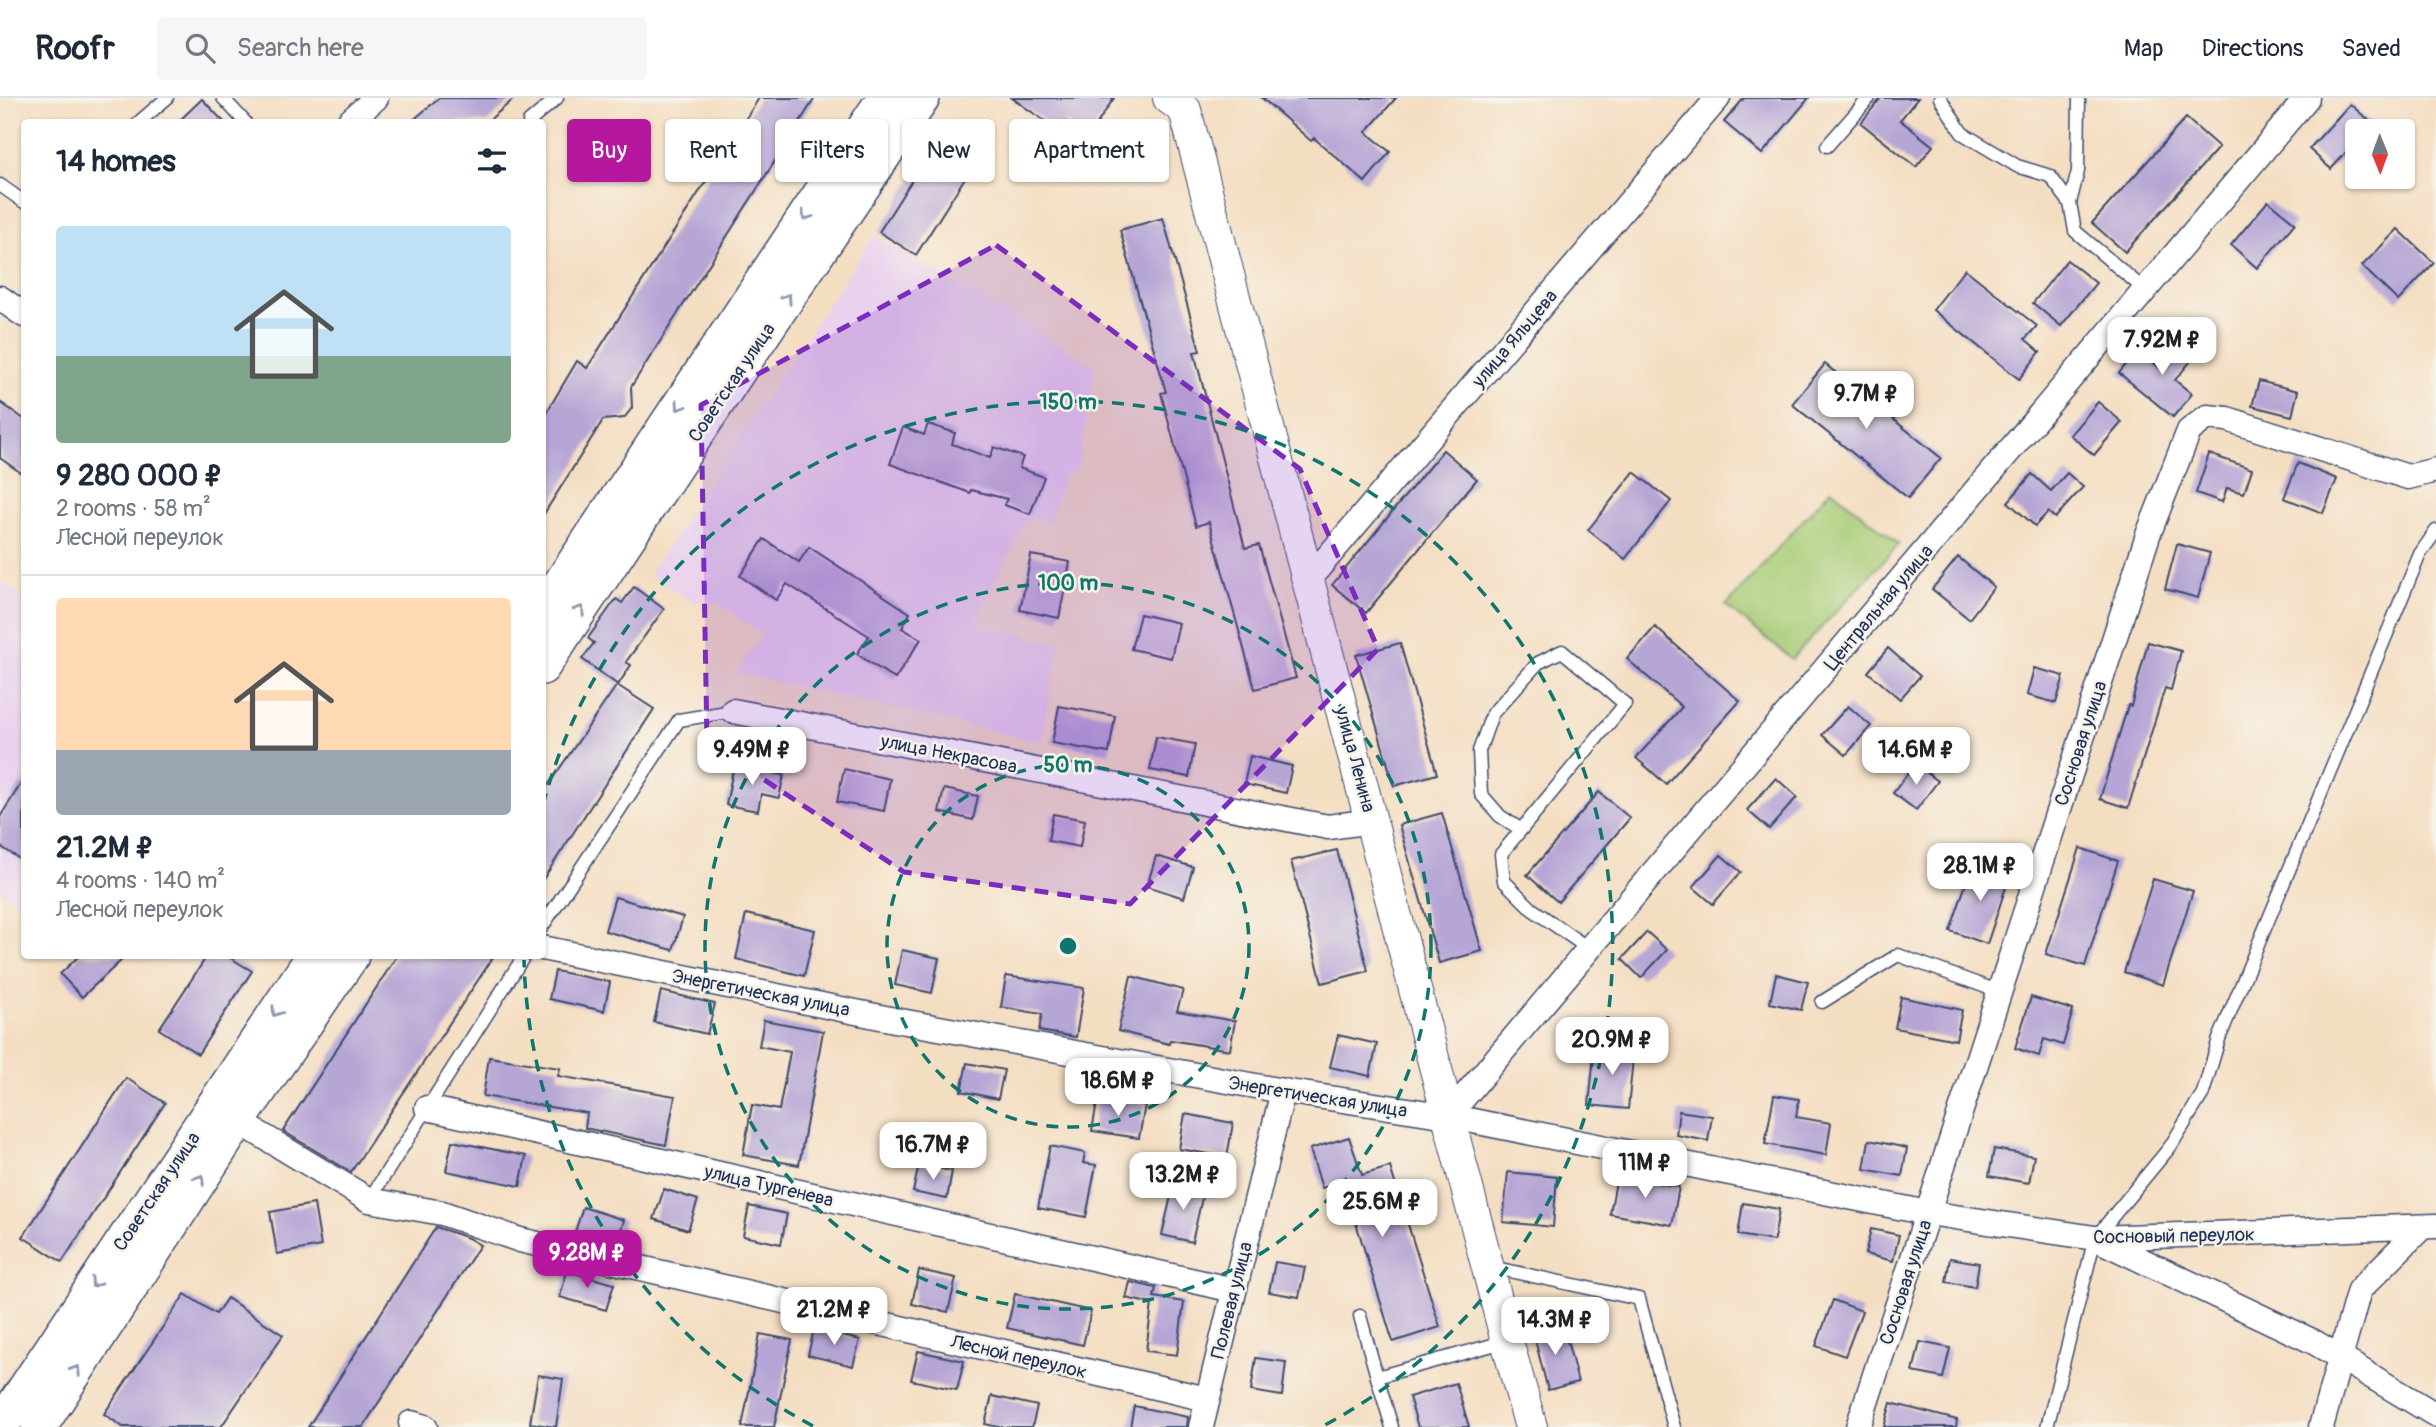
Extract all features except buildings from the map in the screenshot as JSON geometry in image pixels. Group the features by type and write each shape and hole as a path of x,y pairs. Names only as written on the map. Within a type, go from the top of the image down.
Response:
{"main road":[{"name":"Советская улица","path":"546,606 885,98"},
{"name":"Советская улица","path":"546,661 922,98"},
{"name":"Советская улица","path":"0,1427 312,959"},
{"name":"Советская улица","path":"39,1427 238,1121 349,959"}],"street":[{"path":"352,119 376,98"},
{"name":"улица Яльцева","path":"1309,579 1718,98"},
{"name":"Центральная улица","path":"1448,1116 2307,98"},
{"name":"улица Ленина","path":"1183,102 1531,1427"},
{"path":"0,298 21,313"},
{"name":"Сосновая улица","path":"1858,1427 2148,535 2189,430 2207,417 2227,419 2408,477 2436,470"},
{"name":"улица Некрасова","path":"733,711 1328,827 1372,821"},
{"name":"Энергетическая улица","path":"546,949 895,1020 1283,1091 1448,1116 1928,1213"},
{"name":"Полевая улица","path":"1201,1427 1283,1091"},
{"name":"улица Тургенева","path":"427,1108 1234,1290"},
{"name":"Лесной переулок","path":"238,1121 369,1200 443,1213 520,1240 1207,1399"},
{"name":"Сосновый переулок","path":"1928,1213 2095,1238 2428,1227"},
{"name":"Сосновый переулок","path":"2321,1427 2359,1290 2428,1227"},
{"path":"2095,1238 2314,1342 2436,1415"}],"lane":[{"path":"142,119 167,98"},
{"path":"223,98 242,119"},
{"path":"532,119 557,98"},
{"path":"1827,146 1869,98"},
{"path":"1940,98 1962,133 2017,166 2050,176 2070,204"},
{"path":"2079,98 2078,171 2070,204 2075,231 2145,290"},
{"path":"0,185 21,200"},
{"path":"2047,1427 2095,1238 2171,1147 2203,1093 2219,1039 2420,554 2436,531"},
{"path":"1520,829 1500,816 1481,794 1479,751 1492,714 1538,663 1562,651 1625,704 1501,854 1504,881 1532,909 1588,949"},
{"path":"546,921 679,720 733,711"},
{"path":"1822,1002 1898,954 2000,992"},
{"path":"369,1200 522,959"},
{"path":"1488,1266 1639,1298 1674,1427"},
{"path":"1360,1316 1392,1427"},
{"path":"1377,1377 1507,1341"}],"highlighted area":[{"path":"996,245 1300,469 1378,649 1130,904 904,872 707,742 701,405"}],"shaded area":[{"path":"874,235 1096,367 1076,472 1066,472 1048,523 1028,517 974,624 1059,644 1041,742 736,673 762,635 715,601 691,602 649,574"},
{"path":"0,581 21,595 21,904 0,890"}],"green space":[{"path":"1831,489 1899,544 1792,659 1726,606"}]}
